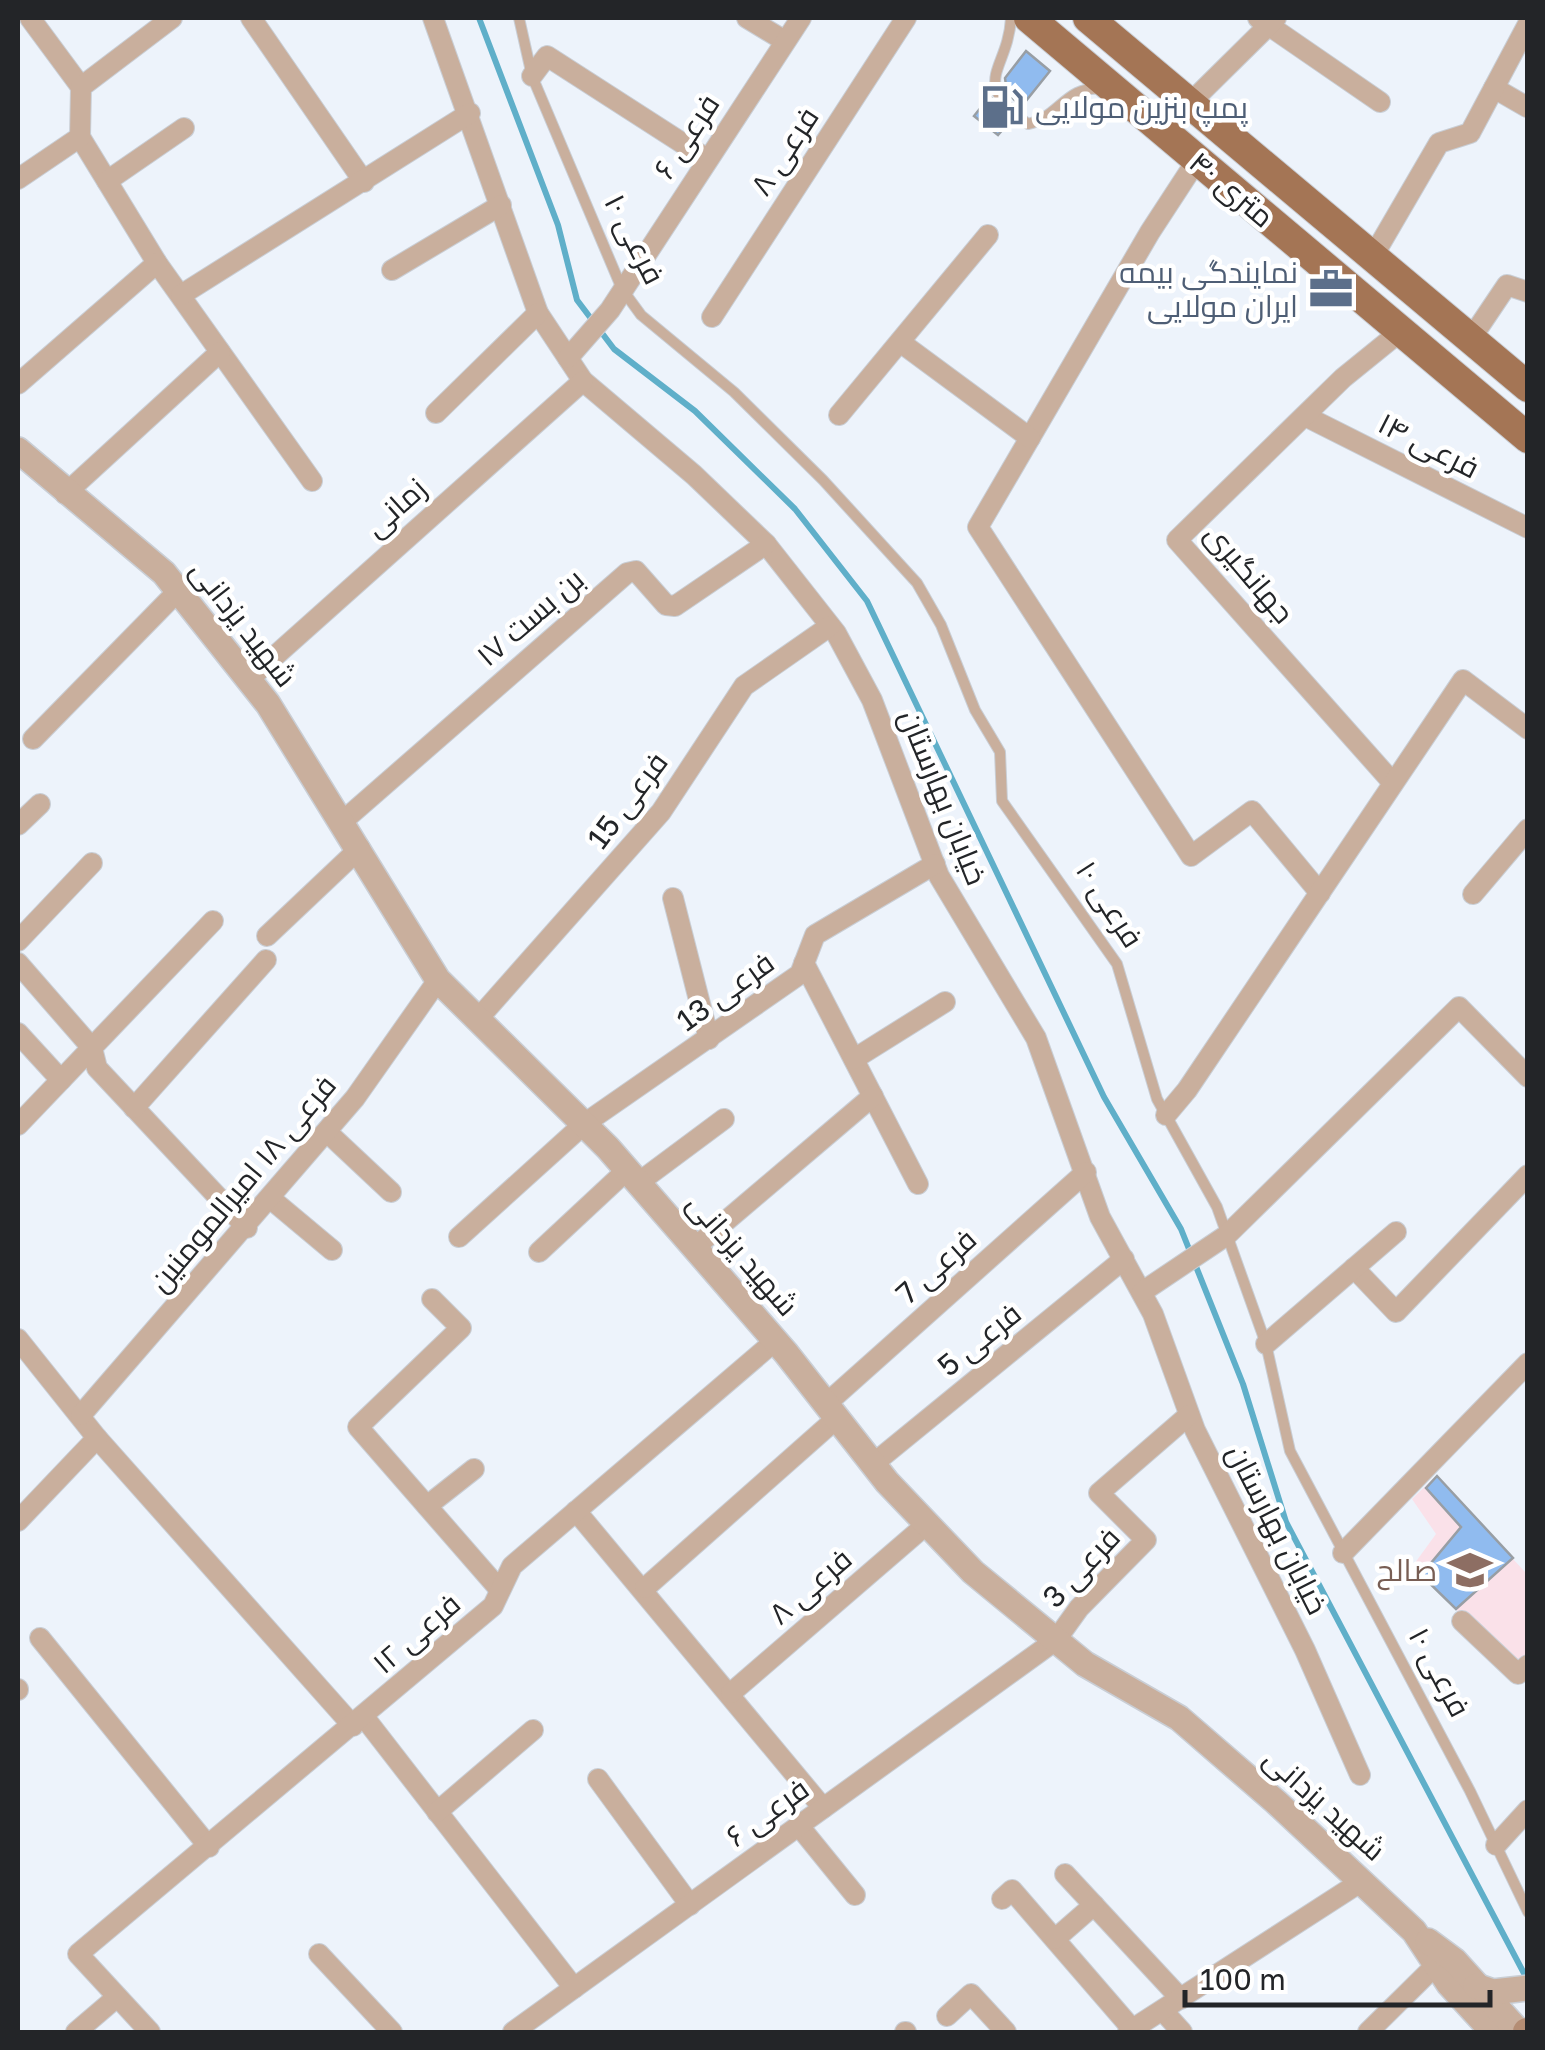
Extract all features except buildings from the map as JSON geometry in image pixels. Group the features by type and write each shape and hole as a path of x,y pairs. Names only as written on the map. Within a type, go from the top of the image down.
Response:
{"main road":[{"name":"۴۰ متری","path":"1029,18 1528,438"},
{"name":"۴۰ متری","path":"1088,18 1528,388"},
{"path":"1504,418 1528,388"}],"street":[{"path":"30,18 81,87 80,137 157,263 312,481"},
{"path":"81,87 172,18"},
{"path":"251,18 364,182"},
{"name":"خیابان بهارستان","path":"432,18 470,113 538,313 575,350 583,381 694,475 766,544 830,626 872,700 935,864 1036,1038 1100,1217 1142,1292 1189,1415 1305,1650 1360,1775"},
{"path":"747,18 785,41"},
{"name":"فرعی ۶","path":"575,350 610,310 801,18"},
{"name":"فرعی ۸","path":"712,317 906,18"},
{"path":"1189,104 1268,20 1380,102"},
{"path":"1372,258 1438,143 1470,133 1528,24"},
{"path":"532,76 547,56 707,159"},
{"path":"1494,88 1527,107"},
{"path":"181,295 470,113"},
{"path":"107,181 184,128"},
{"path":"18,179 80,137"},
{"path":"1197,160 978,527 1191,856 1252,811 1320,893"},
{"path":"392,270 501,205"},
{"path":"839,415 988,235"},
{"path":"18,384 157,263"},
{"path":"1470,340 1507,285 1528,292"},
{"path":"436,413 538,313"},
{"name":"جهانگیری","path":"1393,783 1177,540 1400,331"},
{"path":"900,342 1030,438"},
{"path":"65,494 220,352"},
{"name":"زمانی","path":"248,680 583,381"},
{"name":"فرعی ۱۴","path":"1305,416 1528,528"},
{"name":"شهید یزدانی","path":"22,463 164,573 248,680 360,848 438,980 632,1177 927,1524 973,1572 1085,1664 1178,1718 1362,1881 1414,1931 1436,1965 1493,2032"},
{"name":"بن بست ۱۷","path":"343,822 627,573 636,571 670,607 766,544"},
{"path":"33,739 178,592"},
{"name":"فرعی 15","path":"477,1020 661,812 744,686 830,626"},
{"path":"1166,1115 1463,680 1528,729"},
{"path":"18,825 40,804"},
{"path":"1473,894 1528,829"},
{"path":"267,936 360,848"},
{"path":"18,942 92,863"},
{"name":"فرعی 13","path":"460,1237 584,1124 800,974 815,935 935,864"},
{"path":"673,898 709,1039"},
{"path":"18,1125 213,921"},
{"path":"134,1108 266,960"},
{"path":"18,963 92,1048 97,1068 247,1228"},
{"path":"804,963 918,1184"},
{"name":"فرعی ۱۸ امیرالمومنین","path":"81,1416 327,1132 438,980"},
{"path":"854,1059 944,1002"},
{"path":"1142,1292 1223,1238 1459,1007 1528,1077"},
{"path":"18,1033 61,1080"},
{"path":"693,1249 873,1096"},
{"path":"539,1252 632,1177 724,1119"},
{"path":"327,1132 391,1192"},
{"name":"فرعی 7","path":"832,1411 1086,1172"},
{"path":"1354,1268 1396,1312 1528,1175"},
{"path":"271,1199 332,1250"},
{"path":"1266,1344 1396,1232"},
{"name":"فرعی 5","path":"873,1464 1124,1260"},
{"path":"432,1299 461,1328 358,1427 500,1590"},
{"path":"18,1339 97,1438 437,1812 574,1988"},
{"name":"فرعی ۱۲","path":"117,1997 78,1954 493,1606 512,1566 774,1340"},
{"path":"1343,1553 1528,1363"},
{"path":"645,1588 832,1411"},
{"name":"فرعی 3","path":"1056,1640 1078,1608 1146,1540 1099,1493 1189,1415"},
{"path":"18,1521 97,1438"},
{"path":"427,1506 474,1469"},
{"path":"576,1511 645,1588 823,1808"},
{"name":"فرعی ۸","path":"731,1693 927,1524"},
{"path":"1462,1621 1518,1674 1528,1665"},
{"path":"40,1638 209,1847"},
{"name":"فرعی ۶","path":"513,2032 1056,1640"},
{"path":"437,1812 534,1730"},
{"path":"598,1779 690,1904"},
{"path":"1496,1845 1528,1810"},
{"path":"799,1826 856,1895"},
{"path":"1066,1874 1172,2005 1182,2032"},
{"path":"1002,1899 1012,1890 1131,2031 1362,1881"},
{"path":"1055,1939 1094,1905"},
{"path":"1414,1931 1455,1961 1519,2032"},
{"path":"320,1954 392,2032"},
{"path":"1368,2032 1436,1965"},
{"path":"1476,1986 1493,1992 1528,1988"},
{"path":"947,2016 970,1994 1006,2032"},
{"path":"76,2032 117,1997 150,2032"}],"lane":[{"name":"فرعی ۱۰","path":"519,18 532,76 622,289 641,315 734,392 824,480 917,583 941,625 975,710 1000,752 1002,801 1116,964 1133,1029 1166,1115 1218,1207 1223,1238 1266,1344 1290,1451 1528,1912"},
{"path":"1011,18 993,80 1004,106 1028,124 1042,121 1070,94 1088,88 1114,90"}],"shaded area":[{"name":"صالح","path":"1436,1476 1527,1574 1527,1657 1517,1668 1412,1567 1436,1534 1412,1499"}],"waterway":[{"path":"479,18 558,225 577,300 614,349 695,411 795,509 867,601 1104,1097 1181,1229 1243,1384 1286,1522 1527,1979"}],"place":[{"name":"پمپ بنزین مولایی","path":"1002,107"},
{"name":"نمایندگی بیمه ایران مولایی","path":"1331,289"},
{"name":"صالح","path":"1470,1570"}]}
